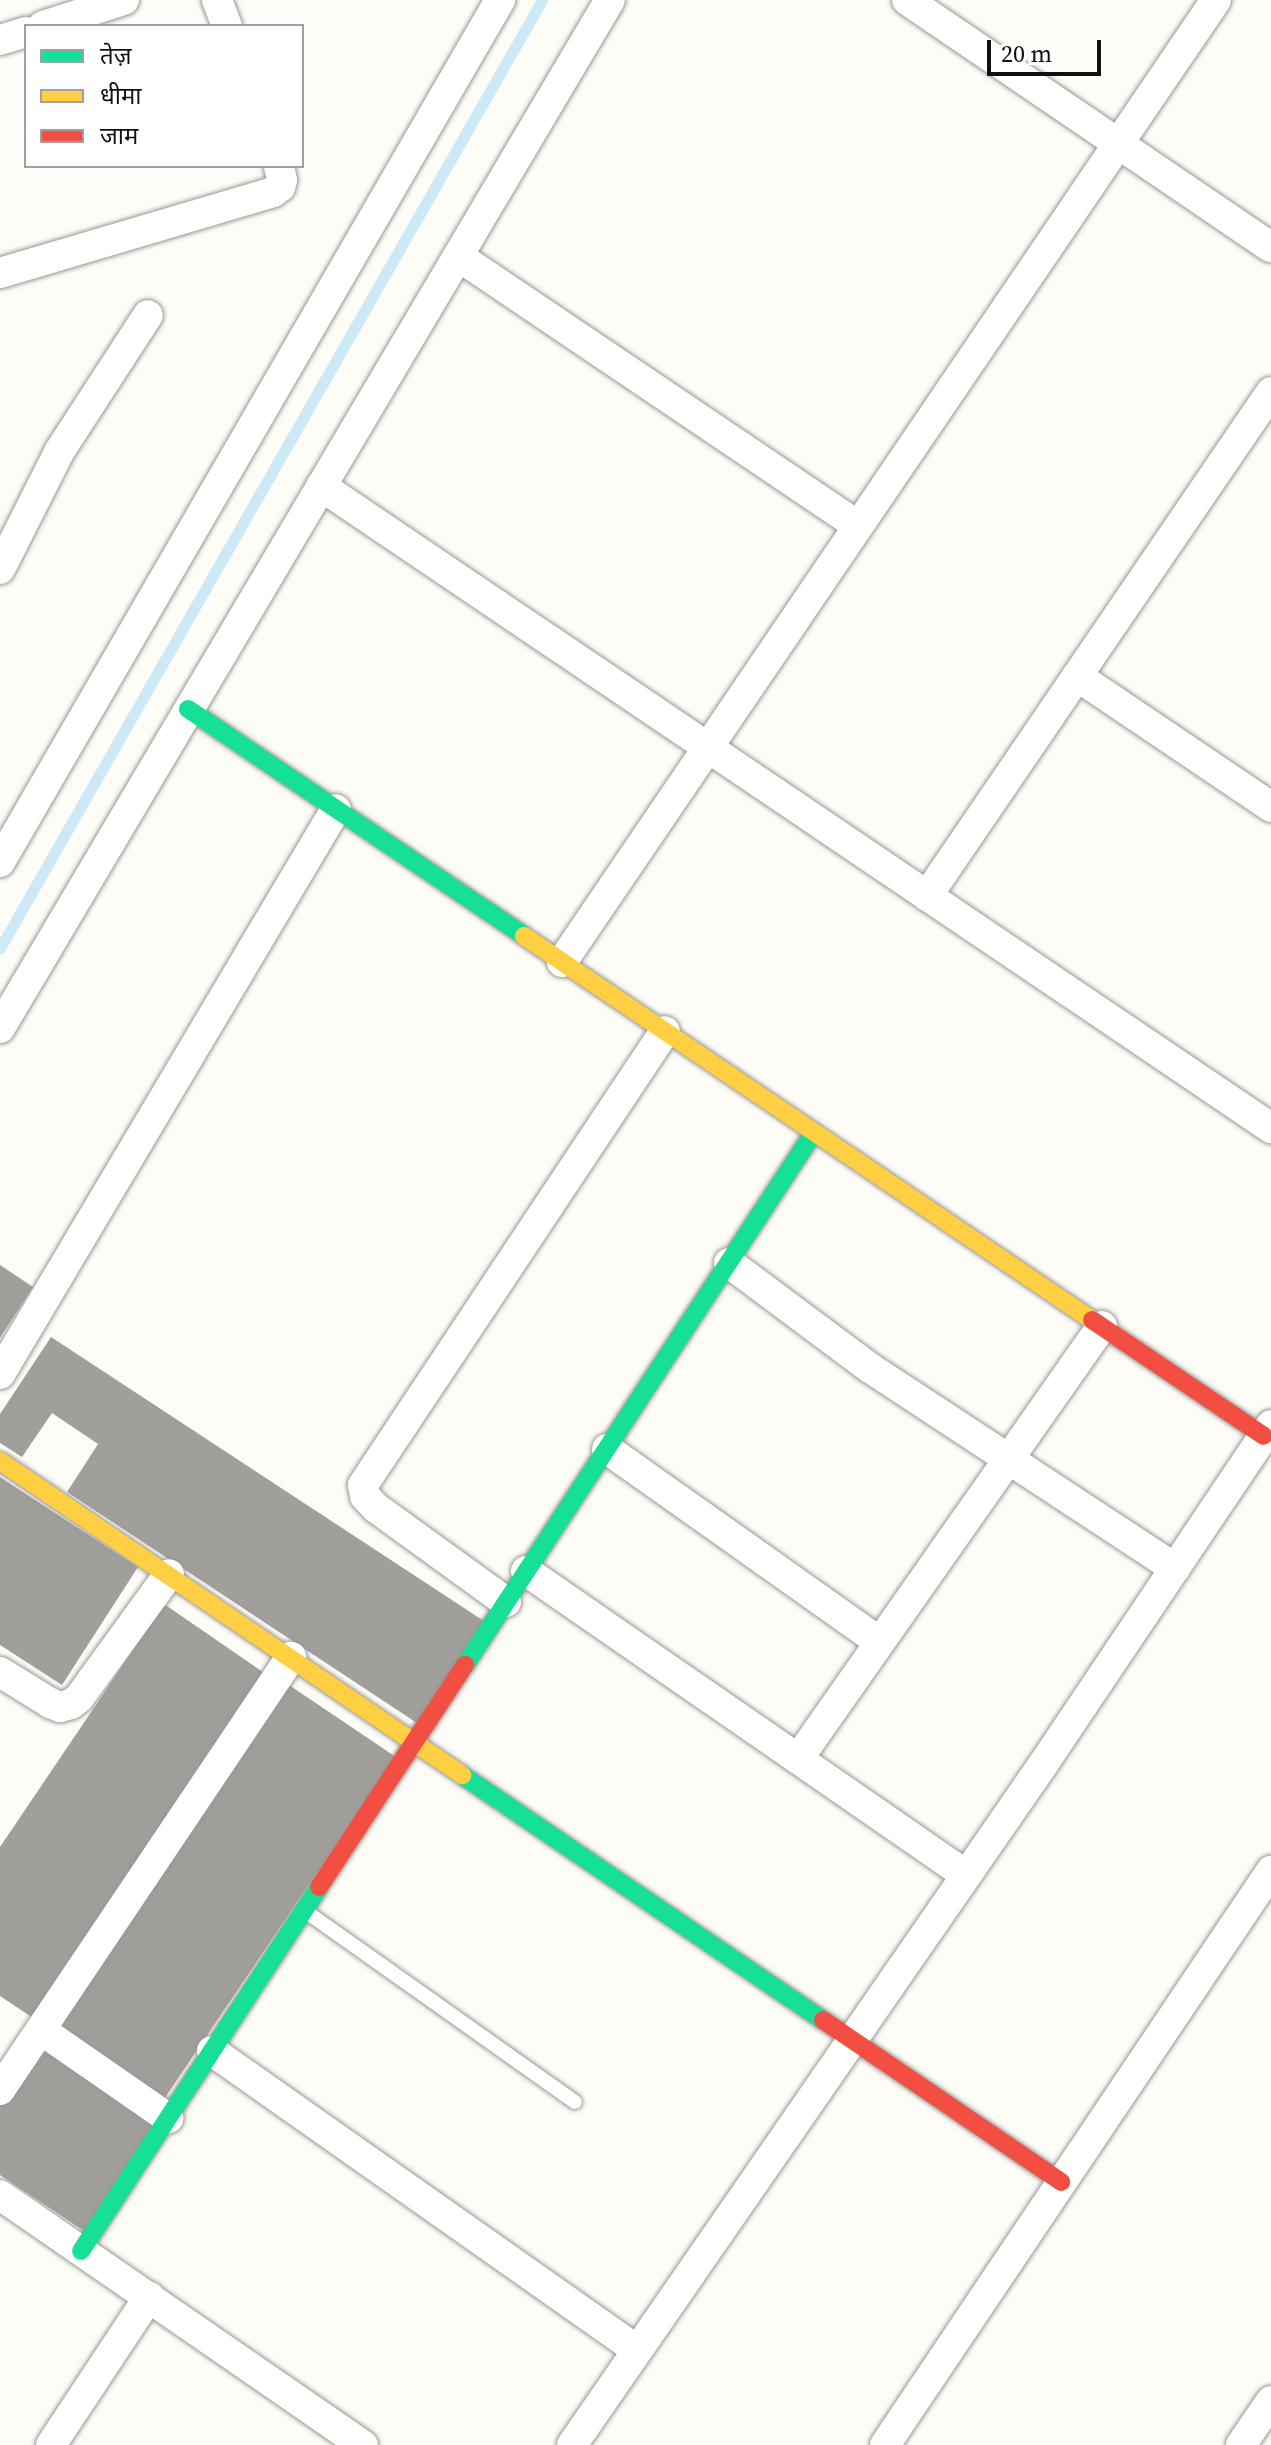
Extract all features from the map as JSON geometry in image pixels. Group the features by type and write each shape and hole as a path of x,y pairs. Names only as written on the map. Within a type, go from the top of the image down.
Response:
{"street":[{"path":"49,24 124,0"},
{"path":"217,0 226,24"},
{"path":"0,862 500,0"},
{"path":"0,1028 610,0"},
{"path":"907,0 1271,247"},
{"path":"562,962 1116,142 1203,4"},
{"path":"0,40 24,33"},
{"path":"0,273 273,192 280,187 282,180 279,168"},
{"path":"458,256 857,525"},
{"path":"0,569 59,452 148,315"},
{"path":"927,896 1271,392"},
{"path":"321,486 1271,1128"},
{"path":"1077,676 1271,807"},
{"path":"188,709 1102,1326 1267,1431 966,1875 572,2445"},
{"path":"0,1374 336,809"},
{"path":"506,1602 376,1508 365,1496 363,1485 665,1031"},
{"path":"81,2251 814,1132"},
{"path":"729,1263 870,1368 1175,1568"},
{"path":"798,1759 1102,1326"},
{"path":"607,1449 880,1642"},
{"path":"0,1461 416,1740 1061,2182"},
{"path":"526,1571 966,1875"},
{"path":"0,1672 50,1703 60,1707 71,1704 79,1698 169,1574"},
{"path":"0,2090 291,1657"},
{"path":"885,2445 1271,1871"},
{"path":"41,2030 168,2118"},
{"path":"212,2051 637,2350"},
{"path":"0,2195 149,2297 343,2439"},
{"path":"51,2445 149,2297"},
{"path":"1241,2445 1271,2401"}],"lane":[{"path":"304,1910 575,2102"}],"building":[{"path":"0,1265 33,1287 0,1338"},
{"path":"51,1337 490,1625 423,1727 67,1492 98,1444 52,1413 22,1457 0,1443 0,1414"},
{"path":"0,1477 138,1567 62,1685 0,1645"},
{"path":"164,1604 270,1677 36,2020 0,1996 0,1847"},
{"path":"289,1685 395,1757 163,2101 57,2029"},
{"path":"39,2046 155,2122 84,2231 0,2175 0,2106"}],"waterway":[{"path":"0,948 542,0"}],"traffic: fast":[{"path":"188,709 524,936"},
{"path":"465,1665 814,1132"},
{"path":"462,1775 823,2020"},
{"path":"81,2251 319,1887"}],"traffic: slow":[{"path":"524,936 1092,1320"},
{"path":"0,1461 462,1775"}],"traffic: jam":[{"path":"1092,1320 1264,1436"},
{"path":"319,1887 465,1665"},
{"path":"823,2020 1061,2182"}]}
